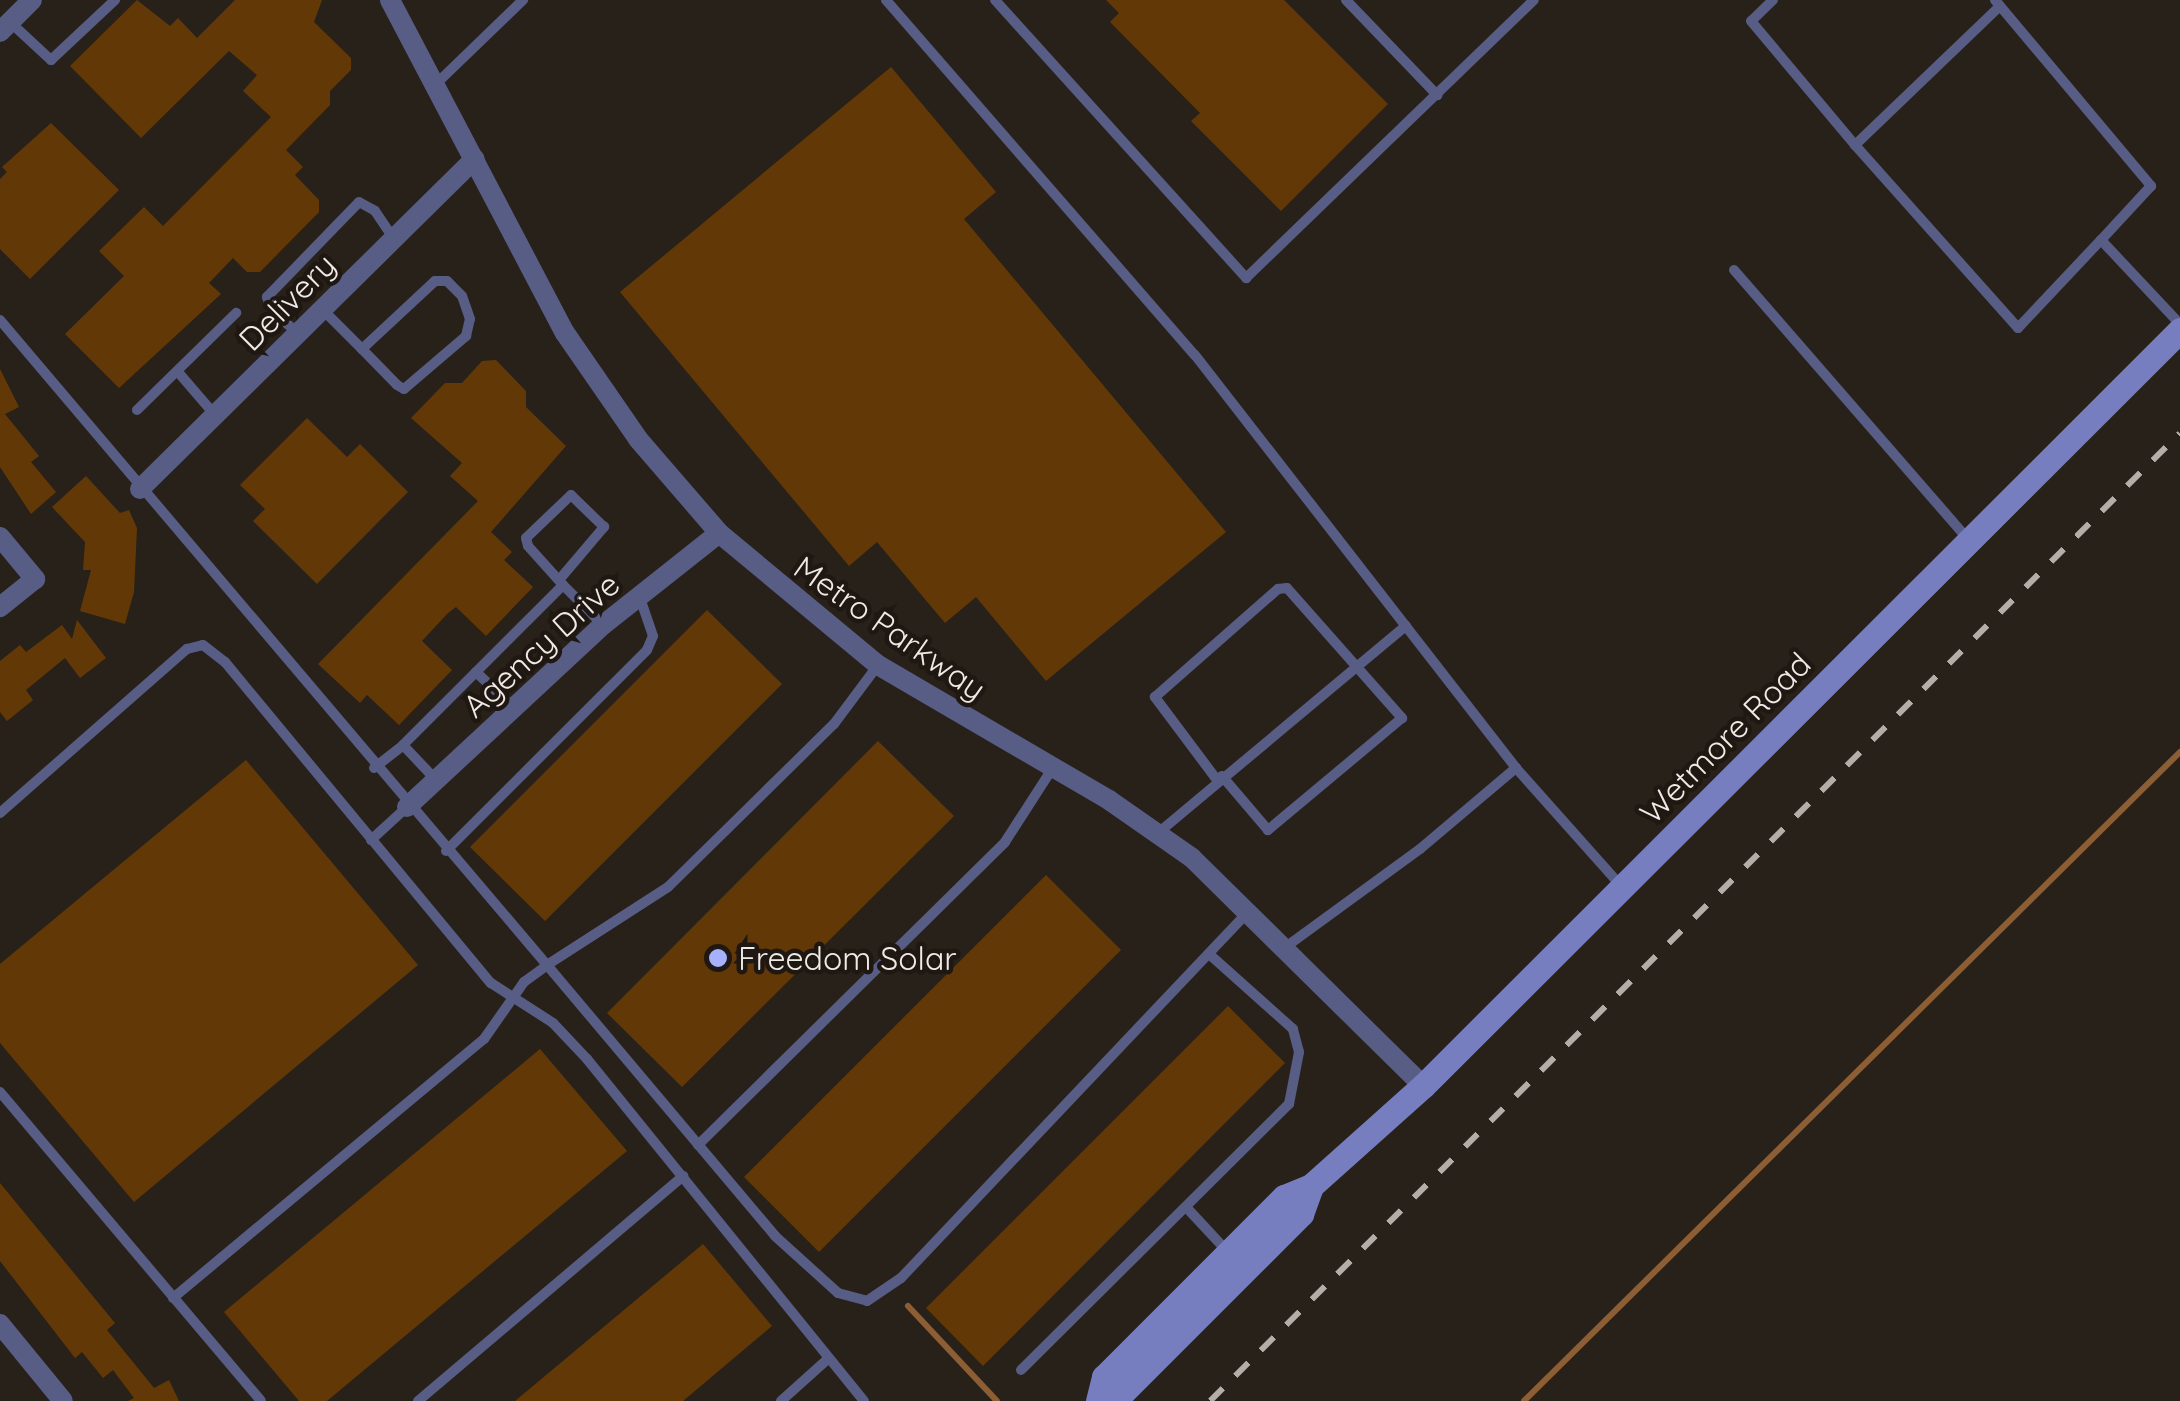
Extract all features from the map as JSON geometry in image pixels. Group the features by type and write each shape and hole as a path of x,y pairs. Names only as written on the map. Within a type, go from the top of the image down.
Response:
{"main road":[{"name":"Wetmore Road","path":"1311,1186 1301,1214 1121,1394 1100,1401 1104,1377 1284,1197 1311,1186 1423,1086 2180,328"}],"street":[{"path":"5,27 32,0"},
{"name":"Metro Parkway","path":"390,0 565,333 628,427 719,533 878,665 1158,832 1287,946 1423,1086"},
{"name":"Delivery","path":"140,489 475,158"},
{"name":"Agency Drive","path":"407,807 603,625 719,533"},
{"path":"0,537 35,580 0,608"},
{"path":"0,1324 63,1401"}],"lane":[{"path":"5,27 51,60 116,0"},
{"path":"436,83 524,0"},
{"path":"886,0 1183,340 1516,768 1621,887"},
{"path":"995,0 1246,278 1534,0"},
{"path":"1346,0 1437,96"},
{"path":"1773,0 1751,21 1854,145 2018,328 2151,186 1997,3 1854,145"},
{"path":"298,333 272,311 267,297 358,202 375,211 394,239"},
{"path":"2101,240 2180,328"},
{"path":"1734,270 1970,540"},
{"path":"322,309 362,349 404,389 466,336 470,319 462,296 447,282 434,282 362,349"},
{"path":"136,410 236,314"},
{"path":"0,320 407,807 547,965 698,1145 822,1281 867,1300 901,1278 1247,913"},
{"path":"178,372 216,414"},
{"path":"374,768 403,746 476,672 561,582 604,527 571,494 526,538 561,582 603,625"},
{"path":"1278,589 1302,599 1358,666 1402,718 1268,830 1155,697 1278,589"},
{"path":"446,852 647,650 654,636 639,597"},
{"path":"1158,832 1406,626"},
{"path":"0,813 187,648 203,645 225,662 491,983 565,1035 864,1401"},
{"path":"173,1298 484,1039 512,997 547,965 668,887 834,724 878,665"},
{"path":"476,672 514,708"},
{"path":"403,746 436,780"},
{"path":"698,1145 1005,842 1052,768"},
{"path":"1287,946 1420,849 1516,768"},
{"path":"372,840 407,807"},
{"path":"1021,1370 1289,1104 1298,1069 1293,1029 1208,954"},
{"path":"0,1092 261,1401"},
{"path":"418,1401 683,1176"},
{"path":"1186,1207 1228,1253"},
{"path":"780,1401 830,1358"}],"building":[{"path":"137,0 170,26 178,18 197,38 235,0 322,0 314,22 351,58 351,70 330,91 330,105 286,150 303,167 295,175 319,200 319,212 260,272 247,272 233,258 209,283 221,294 119,388 65,334 124,276 99,251 144,207 163,226 271,117 243,91 257,75 229,51 141,138 70,66"},
{"path":"1106,0 1284,0 1388,104 1281,211 1191,121 1200,113 1110,22 1119,13"},
{"path":"891,67 996,192 964,219 1226,532 1046,681 976,597 945,623 877,542 849,566 620,292"},
{"path":"51,123 119,190 30,279 0,249 0,179 7,172 2,167"},
{"path":"496,360 526,391 526,407 566,446 491,532 512,552 504,560 533,587 486,636 456,607 448,613 422,641 452,670 399,725 367,695 360,703 318,664 478,501 450,476 462,463 411,418 445,383 462,383 482,361"},
{"path":"0,369 19,407 5,414 39,456 31,462 56,492 31,514 0,467"},
{"path":"307,418 347,457 360,444 408,492 317,584 253,521 265,509 240,485"},
{"path":"86,476 120,513 129,510 137,528 134,592 125,624 80,611 91,570 83,570 85,542 52,507"},
{"path":"707,610 782,684 545,921 470,847"},
{"path":"77,620 106,658 80,678 65,658 26,690 33,700 7,721 0,712 0,661 20,645 26,652 62,625 72,639"},
{"path":"878,741 954,816 682,1087 607,1013"},
{"path":"246,760 418,965 134,1202 0,1043 0,964"},
{"path":"1046,875 1121,950 819,1252 744,1177"},
{"path":"1228,1006 1285,1063 983,1366 926,1308"},
{"path":"540,1049 627,1151 327,1401 299,1401 224,1312"},
{"path":"0,1183 115,1323 107,1330 154,1388 169,1380 179,1401 128,1401 134,1398 113,1370 103,1378 82,1352 75,1358 0,1261"},
{"path":"703,1244 772,1326 683,1401 515,1401"}],"waterway":[{"path":"1524,1401 2180,752"},
{"path":"908,1306 997,1401"}],"railway":[{"path":"1210,1401 2180,433"}],"place":[{"name":"Freedom Solar","path":"718,958"}]}
